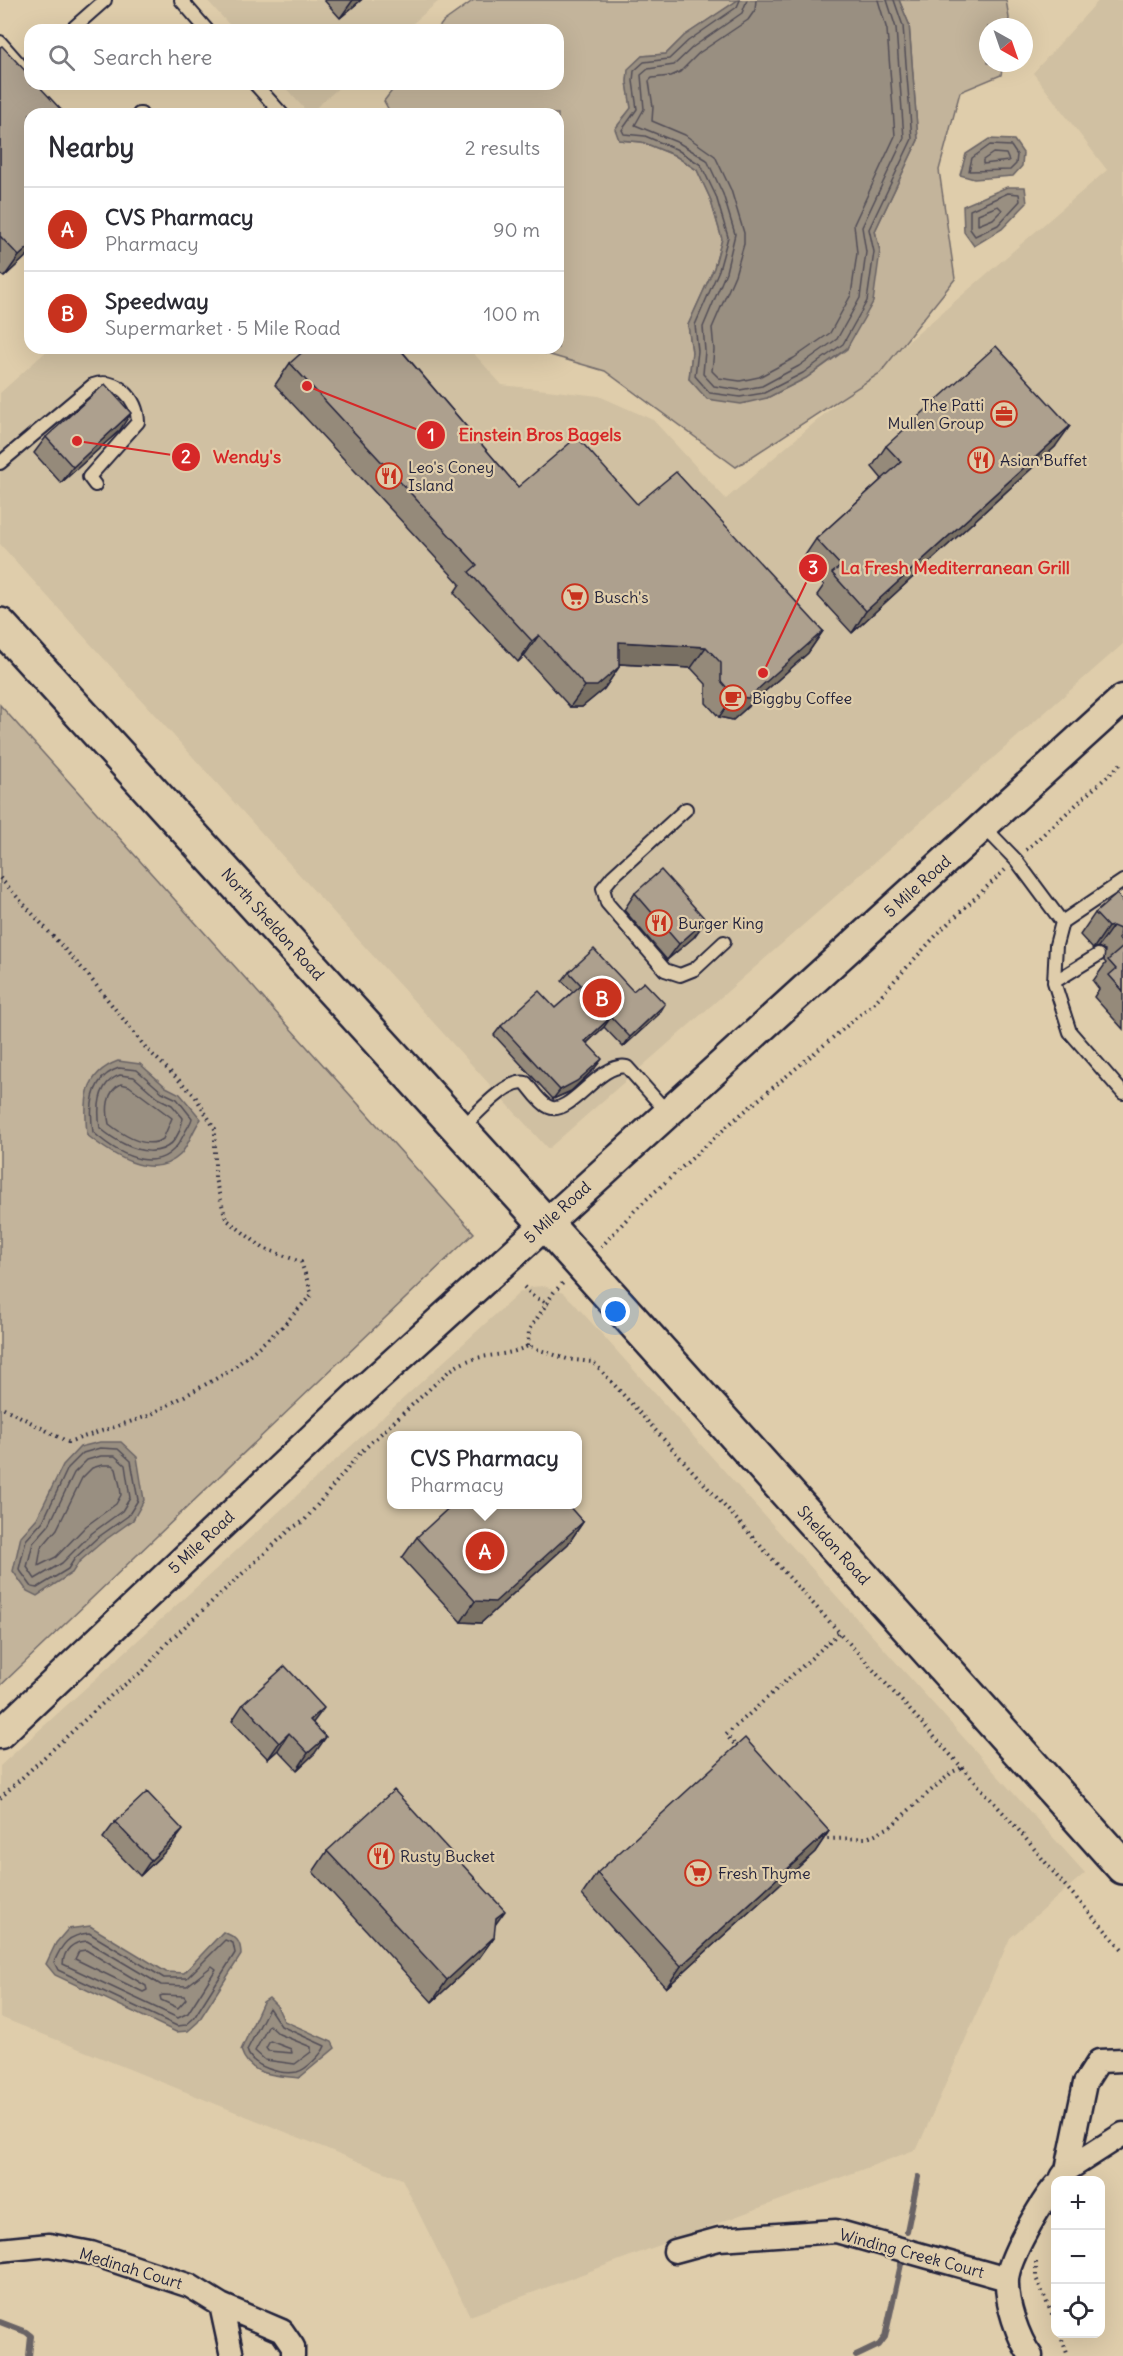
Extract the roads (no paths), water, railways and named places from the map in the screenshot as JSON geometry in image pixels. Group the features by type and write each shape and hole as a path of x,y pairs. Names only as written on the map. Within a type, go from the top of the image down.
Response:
{"main road":[{"name":"North Sheldon Road","path":"0,625 545,1223"},
{"name":"Sheldon Road","path":"545,1223 1123,1867"}],"street":[{"name":"5 Mile Road","path":"0,1734 179,1563 545,1223 1123,699"},
{"name":"Winding Creek Court","path":"1061,2176 1085,2083 1099,2061 1123,2060"},
{"name":"Winding Creek Court","path":"1063,2176 1123,2134"},
{"name":"Winding Creek Court","path":"1031,2356 1010,2305 1007,2279 1033,2220 1051,2190"},
{"name":"Winding Creek Court","path":"675,2251 719,2239 836,2231 1007,2279"},
{"name":"Medinah Court","path":"0,2250 49,2245 91,2253 190,2286 221,2305 282,2331 294,2348 293,2356"},
{"path":"221,2305 232,2356"}],"lane":[{"path":"78,24 105,0"},
{"path":"181,0 202,24"},
{"path":"0,42 24,67"},
{"path":"260,90 277,108"},
{"path":"0,463 93,385 105,381 117,385 138,409 138,422 89,477 95,485"},
{"path":"686,809 612,877 603,888 607,903 665,970 680,975 695,969 724,942"},
{"path":"983,826 1016,860 1062,922"},
{"path":"1123,881 1062,922 1056,945 1054,981 1070,1032 1123,1093"},
{"path":"1054,981 1098,955"},
{"path":"460,1130 506,1088 517,1082 526,1083 547,1107 555,1109 569,1102 604,1074 618,1066 627,1067 667,1112"}],"water":[{"path":"738,0 899,0 909,24 918,140 875,231 880,251 873,302 847,348 806,378 767,398 741,404 707,399 689,379 692,352 688,325 714,268 722,239 710,198 697,170 674,155 642,142 619,140 615,129 631,108 627,82 628,69 642,56 666,54 684,36"},
{"path":"989,139 1014,140 1023,153 1022,166 1013,176 974,179 960,175 966,154"},
{"path":"1007,187 1025,187 1027,203 1002,229 974,246 964,232 963,206"},
{"path":"118,1061 140,1064 166,1087 180,1094 201,1119 183,1152 169,1163 145,1166 132,1162 108,1150 87,1135 88,1090 98,1073"},
{"path":"100,1442 121,1442 137,1457 144,1500 133,1520 79,1562 72,1573 37,1596 27,1591 13,1571 21,1536 37,1518 63,1465 80,1447"},
{"path":"90,1926 166,1972 184,1973 223,1932 237,1940 241,1955 198,2022 188,2031 176,2032 55,1975 46,1964 56,1943 68,1929"},
{"path":"269,1998 277,2006 284,2021 332,2042 335,2048 299,2078 264,2073 250,2065 241,2050 263,2002"}],"waterway":[{"path":"907,2231 918,2177"},
{"path":"856,2356 879,2345 885,2337 903,2255"},
{"path":"0,2322 31,2336 29,2356"}],"place":[{"name":"Einstein Bros Bagels","path":"307,386"},
{"name":"The Patti Mullen Group","path":"1004,414"},
{"name":"Wendy's","path":"77,441"},
{"name":"Asian Buffet","path":"981,460"},
{"name":"Leo's Coney Island","path":"389,476"},
{"name":"Busch's","path":"575,597"},
{"name":"La Fresh Mediterranean Grill","path":"763,673"},
{"name":"Biggby Coffee","path":"733,698"},
{"name":"Burger King","path":"659,923"},
{"name":"Speedway","path":"602,998"},
{"name":"CVS Pharmacy","path":"485,1551"},
{"name":"Rusty Bucket","path":"381,1856"},
{"name":"Fresh Thyme","path":"698,1873"}]}
